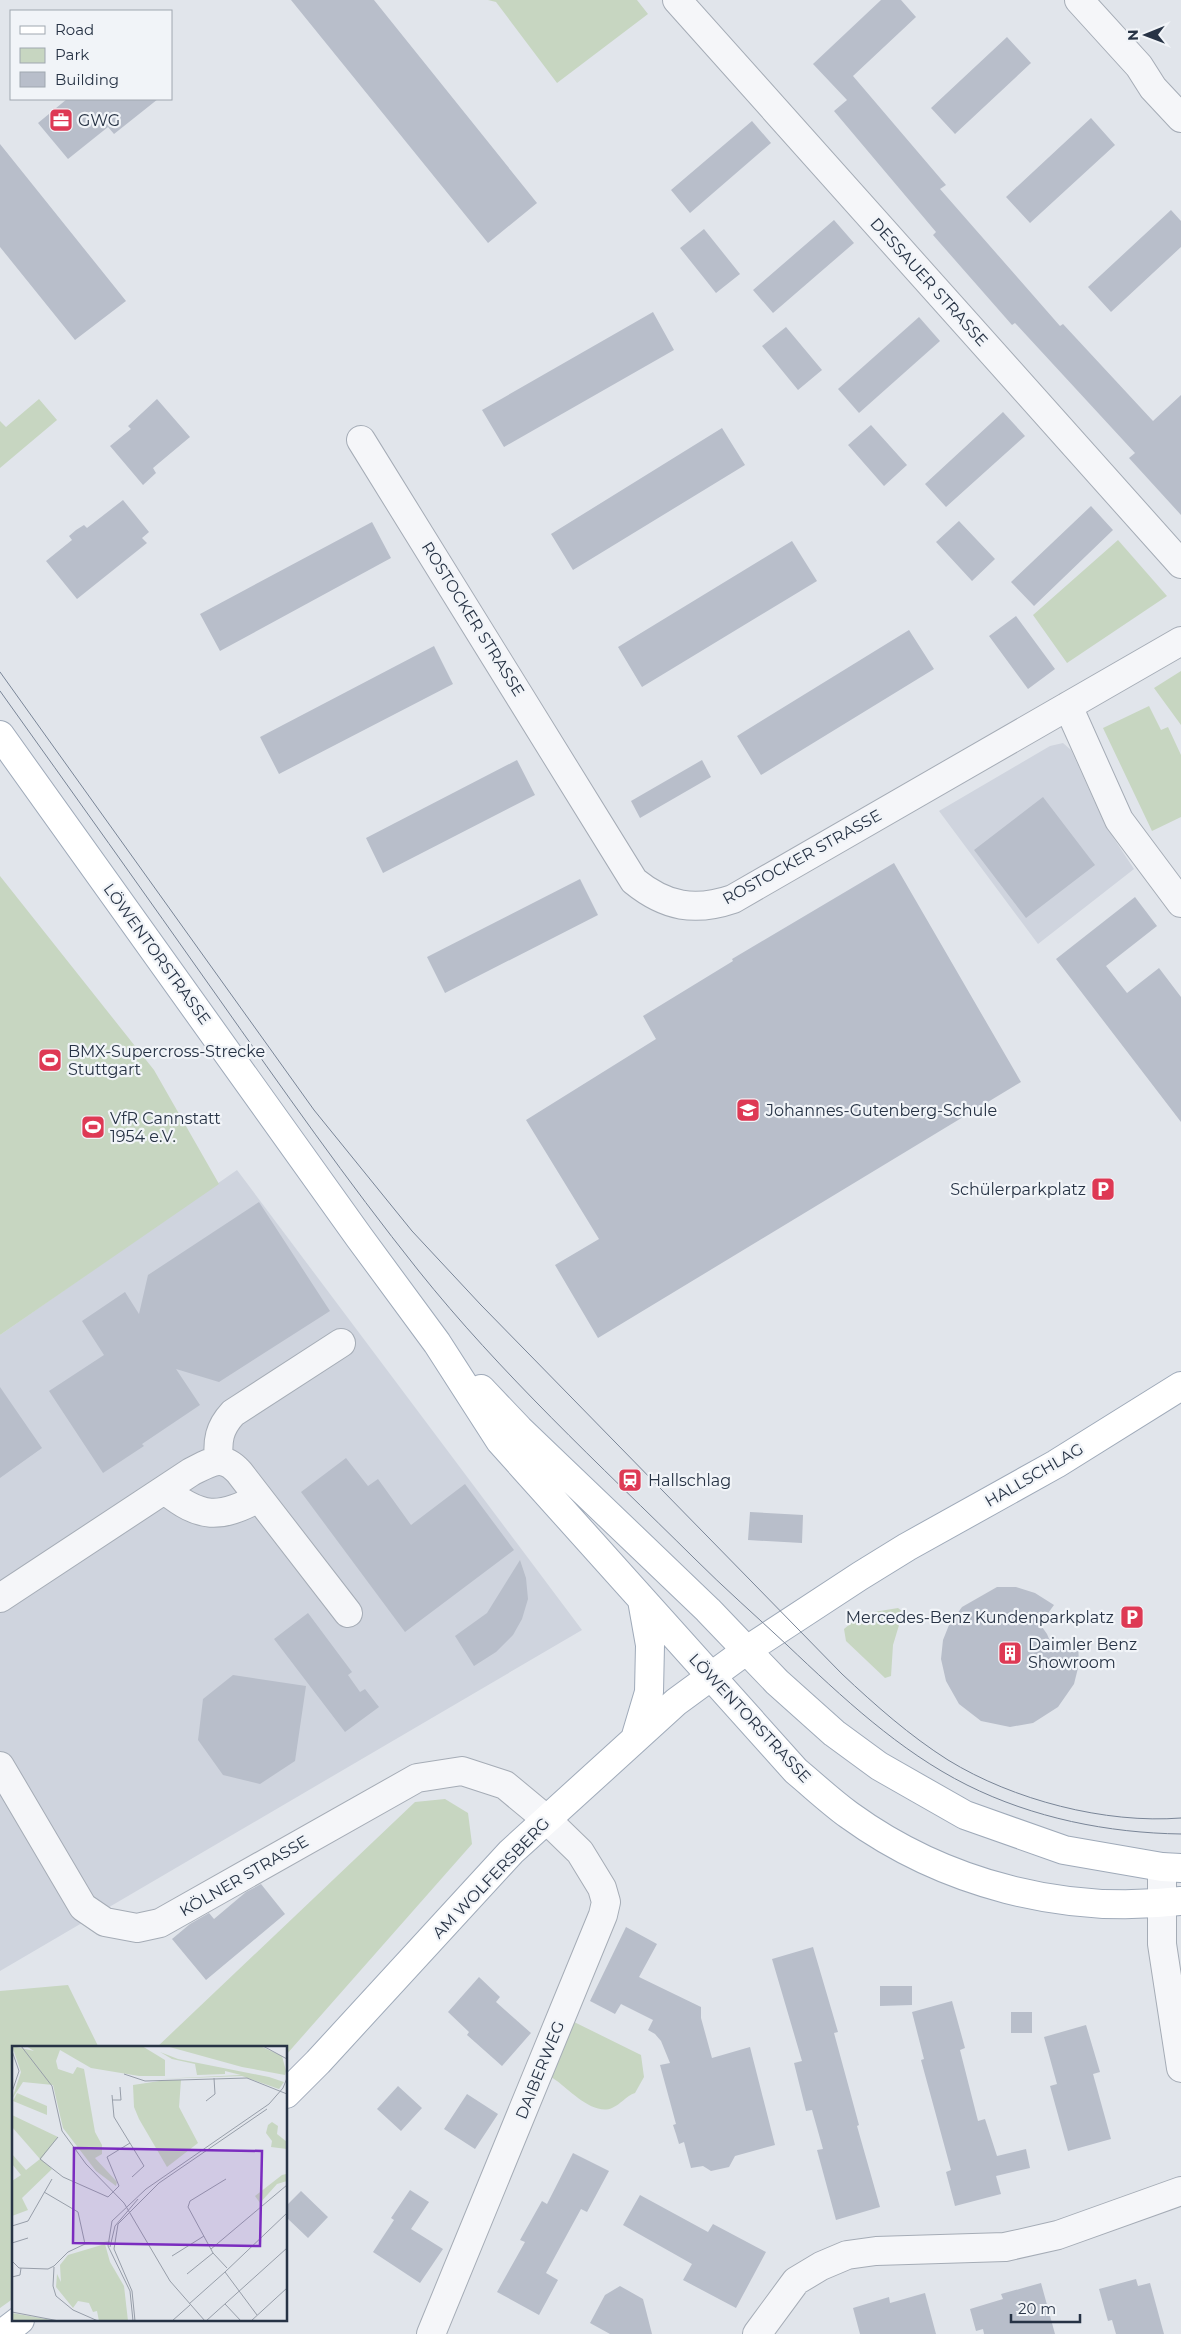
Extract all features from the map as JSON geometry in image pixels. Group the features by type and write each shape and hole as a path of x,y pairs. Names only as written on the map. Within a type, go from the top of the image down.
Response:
{"main road":[{"name":"LÖWENTORSTRASSE","path":"0,735 353,1229 437,1342 500,1441 796,1771 849,1815 900,1847 956,1873 1031,1896 1096,1904 1171,1903"},
{"name":"LÖWENTORSTRASSE","path":"437,1342 518,1429 708,1610 777,1682 834,1733 878,1766 965,1815 1064,1850 1172,1867"},
{"name":"HALLSCHLAG","path":"710,1676 907,1547 1056,1464 1181,1386"},
{"path":"635,1740 649,1692 650,1645 642,1600"},
{"name":"AM WOLFERSBERG","path":"288,2092 512,1852 676,1702 710,1676"},
{"path":"2,2334 17,2322"}],"street":[{"name":"DESSAUER STRASSE","path":"677,0 1181,564"},
{"path":"1079,0 1139,66 1154,88 1181,118"},
{"name":"ROSTOCKER STRASSE","path":"361,440 634,881 650,894 668,902 712,906 733,899 1181,641"},
{"path":"1068,706 1119,820 1181,903"},
{"path":"219,1460 218,1436 223,1423 233,1413 341,1344"},
{"path":"0,1598 191,1472 219,1460 233,1465 348,1613"},
{"path":"165,1490 180,1502 197,1511 222,1514 238,1509 259,1498"},
{"name":"KÖLNER STRASSE","path":"0,1766 83,1907 105,1922 137,1928 160,1923 417,1778 462,1771 505,1786 546,1819"},
{"name":"DAIBERWEG","path":"431,2334 604,1915 606,1902 602,1888 591,1868 580,1852 546,1819"},
{"path":"1172,1867 1171,1903 1162,1944 1181,2068"},
{"path":"757,2334 796,2281 821,2266 847,2255 876,2251 1005,2247 1058,2235 1181,2191"}],"shaded area":[{"path":"1063,743 1071,750 1105,825 1134,869 1038,944 939,811 1050,746"},
{"path":"237,1170 582,1630 0,1971 0,1335"}],"green space":[{"path":"488,0 637,0 648,14 557,83 496,2"},
{"path":"39,399 57,420 0,468 0,421 6,427"},
{"path":"1118,540 1167,596 1067,663 1033,615"},
{"path":"1181,671 1181,725 1154,688"},
{"path":"1149,706 1161,730 1168,727 1181,755 1181,817 1152,831 1103,728"},
{"name":"VfR Cannstatt 1954 e.V.","path":"0,876 154,1070 219,1184 0,1335"},
{"path":"898,1608 903,1612 893,1645 891,1676 885,1678 846,1641 844,1629 862,1614"},
{"path":"445,1799 468,1813 472,1844 288,2053 288,2046 158,2046 415,1802"},
{"path":"68,1985 98,2046 12,2046 12,2299 0,2308 0,1991"},
{"path":"562,2016 641,2055 644,2077 635,2093 612,2108 605,2110 582,2101 555,2080 539,2073"}],"building":[{"path":"291,0 374,0 537,203 488,243"},
{"path":"881,0 901,0 916,17 853,76 946,185 940,189 1060,326 1063,324 1153,421 1181,395 1181,515 1129,458 1135,453 1015,323 1012,325 933,235 936,232 834,111 847,100 813,64"},
{"path":"1007,37 1031,63 955,134 931,108"},
{"path":"66,100 157,100 114,134 108,127 68,159 38,123"},
{"path":"1091,118 1115,145 1030,223 1006,197"},
{"path":"752,121 771,143 690,213 671,190"},
{"path":"0,144 126,301 75,340 0,247"},
{"path":"1171,210 1181,221 1181,247 1111,312 1088,287"},
{"path":"834,220 854,243 773,313 753,290"},
{"path":"704,229 740,274 716,293 680,248"},
{"path":"653,312 674,350 504,447 482,410"},
{"path":"919,317 940,341 859,413 838,389"},
{"path":"786,327 822,370 798,390 762,346"},
{"path":"157,399 190,437 153,468 156,473 143,485 110,446 131,429 128,426"},
{"path":"1003,412 1025,436 946,507 925,484"},
{"path":"871,425 907,465 884,486 848,445"},
{"path":"722,428 745,465 573,570 551,534"},
{"path":"123,500 149,532 142,538 147,543 77,599 46,561 72,540 69,536 76,530 84,525 87,528"},
{"path":"1091,506 1113,530 1034,606 1011,582"},
{"path":"959,521 995,559 972,581 936,542"},
{"path":"372,522 391,558 220,651 200,614"},
{"path":"792,541 817,581 642,687 618,647"},
{"path":"1016,616 1055,669 1028,689 989,636"},
{"path":"909,630 934,669 761,775 737,736"},
{"path":"434,646 453,684 279,774 260,737"},
{"path":"517,760 535,795 383,873 366,838"},
{"path":"702,760 711,777 640,818 631,801"},
{"path":"1043,797 1095,865 1026,918 974,850"},
{"path":"894,863 1021,1082 598,1338 555,1265 599,1239 526,1120 656,1039 643,1016 733,961 732,959"},
{"path":"580,879 598,915 445,993 427,957"},
{"path":"1135,897 1157,926 1106,966 1127,993 1159,968 1181,997 1181,1122 1056,959"},
{"path":"259,1202 330,1311 219,1382 176,1369 200,1405 103,1473 49,1391 104,1355 82,1321 125,1292 139,1314 148,1275"},
{"path":"0,1387 42,1448 0,1478"},
{"path":"346,1458 368,1486 378,1479 411,1525 465,1484 514,1550 405,1632 301,1492"},
{"path":"750,1512 803,1515 802,1543 748,1540"},
{"path":"520,1560 526,1578 528,1599 522,1619 513,1635 496,1652 474,1666 455,1636 487,1613"},
{"name":"Daimler Benz Showroom","path":"997,1587 1016,1587 1035,1593 1054,1605 1040,1624 1053,1648 1078,1642 1079,1664 1074,1684 1058,1707 1033,1723 1010,1727 981,1721 959,1704 946,1681 941,1659 943,1640 949,1625 962,1607"},
{"path":"308,1613 352,1672 348,1675 360,1692 365,1689 379,1707 345,1732 274,1639"},
{"path":"233,1675 306,1686 295,1761 260,1784 223,1775 198,1740 203,1699"},
{"path":"261,1884 285,1914 206,1980 172,1939 190,1924 209,1913 214,1919 246,1892"},
{"path":"626,1927 657,1944 639,1977 701,2007 701,2018 712,2058 750,2047 775,2145 735,2156 729,2167 711,2171 703,2166 691,2168 684,2142 679,2144 673,2125 676,2124 660,2065 670,2063 661,2041 648,2030 653,2020 621,2004 615,2014 590,2001"},
{"path":"813,1947 838,2032 834,2033 859,2125 857,2126 880,2207 836,2220 817,2150 823,2149 812,2110 806,2111 794,2063 802,2061 772,1959"},
{"path":"479,1977 500,1997 496,2002 531,2033 502,2066 467,2035 469,2032 448,2012"},
{"path":"880,1986 912,1986 912,2005 880,2006"},
{"path":"952,2001 965,2048 960,2050 978,2121 985,2119 997,2156 1026,2149 1030,2168 996,2176 1001,2194 955,2206 946,2172 951,2170 921,2060 924,2059 912,2012"},
{"path":"1011,2012 1032,2012 1032,2033 1011,2033"},
{"path":"1086,2025 1100,2072 1093,2074 1111,2139 1068,2151 1050,2086 1057,2084 1044,2037"},
{"path":"398,2086 422,2108 401,2131 377,2109"},
{"path":"467,2094 498,2114 475,2149 444,2129"},
{"path":"573,2153 609,2171 587,2212 581,2209 546,2273 558,2280 539,2315 497,2292 525,2242 520,2240 542,2201 547,2204"},
{"path":"410,2190 429,2202 411,2229 443,2249 420,2283 373,2252 394,2220 391,2218"},
{"path":"301,2191 328,2217 308,2238 288,2219 288,2204"},
{"path":"640,2195 708,2232 713,2224 766,2252 736,2308 683,2280 692,2264 623,2225"},
{"path":"1136,2279 1138,2286 1150,2283 1164,2334 1116,2334 1112,2320 1108,2321 1099,2289"},
{"path":"1041,2283 1055,2334 984,2334 983,2329 976,2331 970,2309 1003,2299 1001,2294"},
{"path":"620,2286 643,2299 652,2334 610,2334 590,2323 605,2295"},
{"path":"925,2293 936,2334 860,2334 853,2308 889,2297 890,2303"}],"tram line":[{"path":"0,672 314,1110 412,1231 481,1305 842,1674 893,1720 934,1751 1001,1787 1030,1798 1091,1813 1152,1819 1181,1818"},
{"path":"0,691 315,1134 418,1270 483,1346 517,1382 705,1569 872,1722 918,1756 967,1785 992,1797 1071,1822 1126,1831 1181,1834"}],"place":[{"name":"GWG","path":"61,120"},
{"name":"BMX-Supercross-Strecke Stuttgart","path":"50,1060"},
{"name":"Johannes-Gutenberg-Schule","path":"748,1110"},
{"name":"VfR Cannstatt 1954 e.V.","path":"93,1127"},
{"name":"Schülerparkplatz","path":"1103,1189"},
{"name":"Hallschlag","path":"630,1480"},
{"name":"Mercedes-Benz Kundenparkplatz","path":"1132,1617"},
{"name":"Daimler Benz Showroom","path":"1010,1653"}]}
